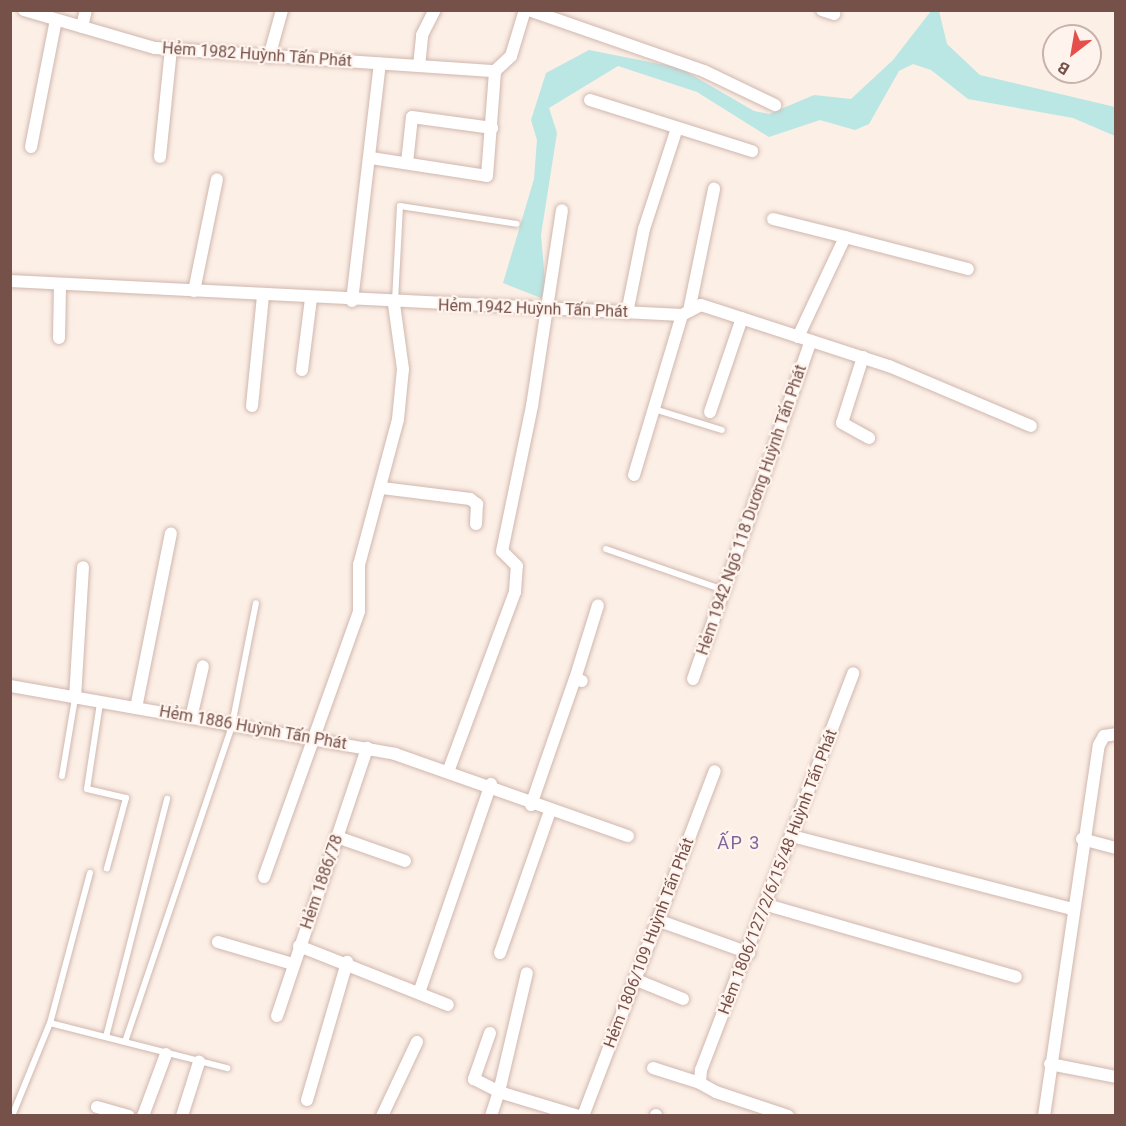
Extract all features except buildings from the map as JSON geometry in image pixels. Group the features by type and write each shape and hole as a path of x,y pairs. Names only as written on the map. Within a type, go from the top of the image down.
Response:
{"street":[{"name":"Hẻm 1982 Huỳnh Tấn Phát","path":"24,10 171,49 495,71"},
{"path":"82,27 86,10"},
{"path":"269,57 282,10"},
{"path":"419,66 422,35 435,10"},
{"path":"370,158 487,176 495,71 511,56 527,10 704,71 775,105"},
{"path":"31,147 56,20"},
{"path":"160,157 171,49"},
{"path":"352,301 380,64"},
{"path":"590,100 752,151"},
{"path":"407,163 412,117 492,128"},
{"path":"627,313 644,229 677,129"},
{"path":"194,291 217,179"},
{"path":"634,476 685,313 714,189"},
{"path":"448,772 515,592 517,566 502,551 547,309 562,210"},
{"path":"773,219 968,269"},
{"path":"798,337 845,237"},
{"name":"Hẻm 1942 Huỳnh Tấn Phát","path":"10,281 394,304 627,313 685,313 701,305 862,357 1030,426"},
{"path":"58,338 60,284"},
{"path":"252,406 263,296"},
{"path":"302,370 311,299"},
{"path":"264,877 359,611 359,565 382,488 403,369 394,304"},
{"path":"710,412 742,318"},
{"name":"Hẻm 1942 Ngõ 118 Dương Huỳnh Tấn Phát","path":"693,679 811,340"},
{"path":"862,357 842,423 869,438"},
{"path":"382,488 470,499 477,504 476,524"},
{"path":"136,708 171,533"},
{"path":"75,698 83,567"},
{"path":"531,805 579,680 598,605"},
{"path":"191,718 203,666"},
{"name":"Hẻm 1806/127/2/6/15/48 Huỳnh Tấn Phát","path":"701,1077 853,673"},
{"name":"Hẻm 1886 Huỳnh Tấn Phát","path":"10,686 367,748 491,784 531,805 628,836"},
{"path":"1044,1116 1082,839 1099,745 1104,736 1116,734"},
{"name":"Hẻm 1886/78","path":"278,1016 293,964 367,748"},
{"name":"Hẻm 1806/109 Huỳnh Tấn Phát","path":"581,1116 715,771"},
{"path":"420,990 491,784"},
{"path":"500,953 550,811"},
{"path":"337,837 405,861"},
{"path":"792,837 1072,909"},
{"path":"1082,839 1116,848"},
{"path":"767,905 1016,977"},
{"path":"657,920 749,953"},
{"path":"218,942 293,964"},
{"path":"299,946 420,990 448,1005"},
{"path":"307,1100 347,962"},
{"path":"491,1116 500,1092 527,973"},
{"path":"634,980 683,999"},
{"path":"490,1032 474,1079 500,1092 581,1116"},
{"path":"382,1116 417,1041"},
{"path":"143,1116 166,1054"},
{"path":"182,1116 199,1062"},
{"path":"1050,1064 1116,1077"},
{"path":"653,1068 701,1077 781,1114"},
{"path":"98,1107 129,1116"}],"lane":[{"path":"394,304 400,206 517,224"},
{"path":"654,409 722,430"},
{"path":"606,549 724,590"},
{"path":"125,1042 232,725 256,603"},
{"path":"62,776 75,698"},
{"path":"100,703 87,789 126,798 107,868"},
{"path":"106,1037 167,799"},
{"path":"12,1116 50,1023 90,873"},
{"path":"50,1023 227,1068"}],"water":[{"path":"931,11 939,11 947,44 980,75 1115,107 1115,136 1073,118 968,99 931,70 913,64 899,71 869,124 855,130 820,120 769,137 697,92 618,66 549,108 557,133 541,235 546,293 541,298 503,283 534,179 537,140 531,120 546,73 589,50 680,68 754,111 769,114 814,95 851,99 893,60"}],"district":[{"name":"ẤP 3","path":"739,843"}]}
